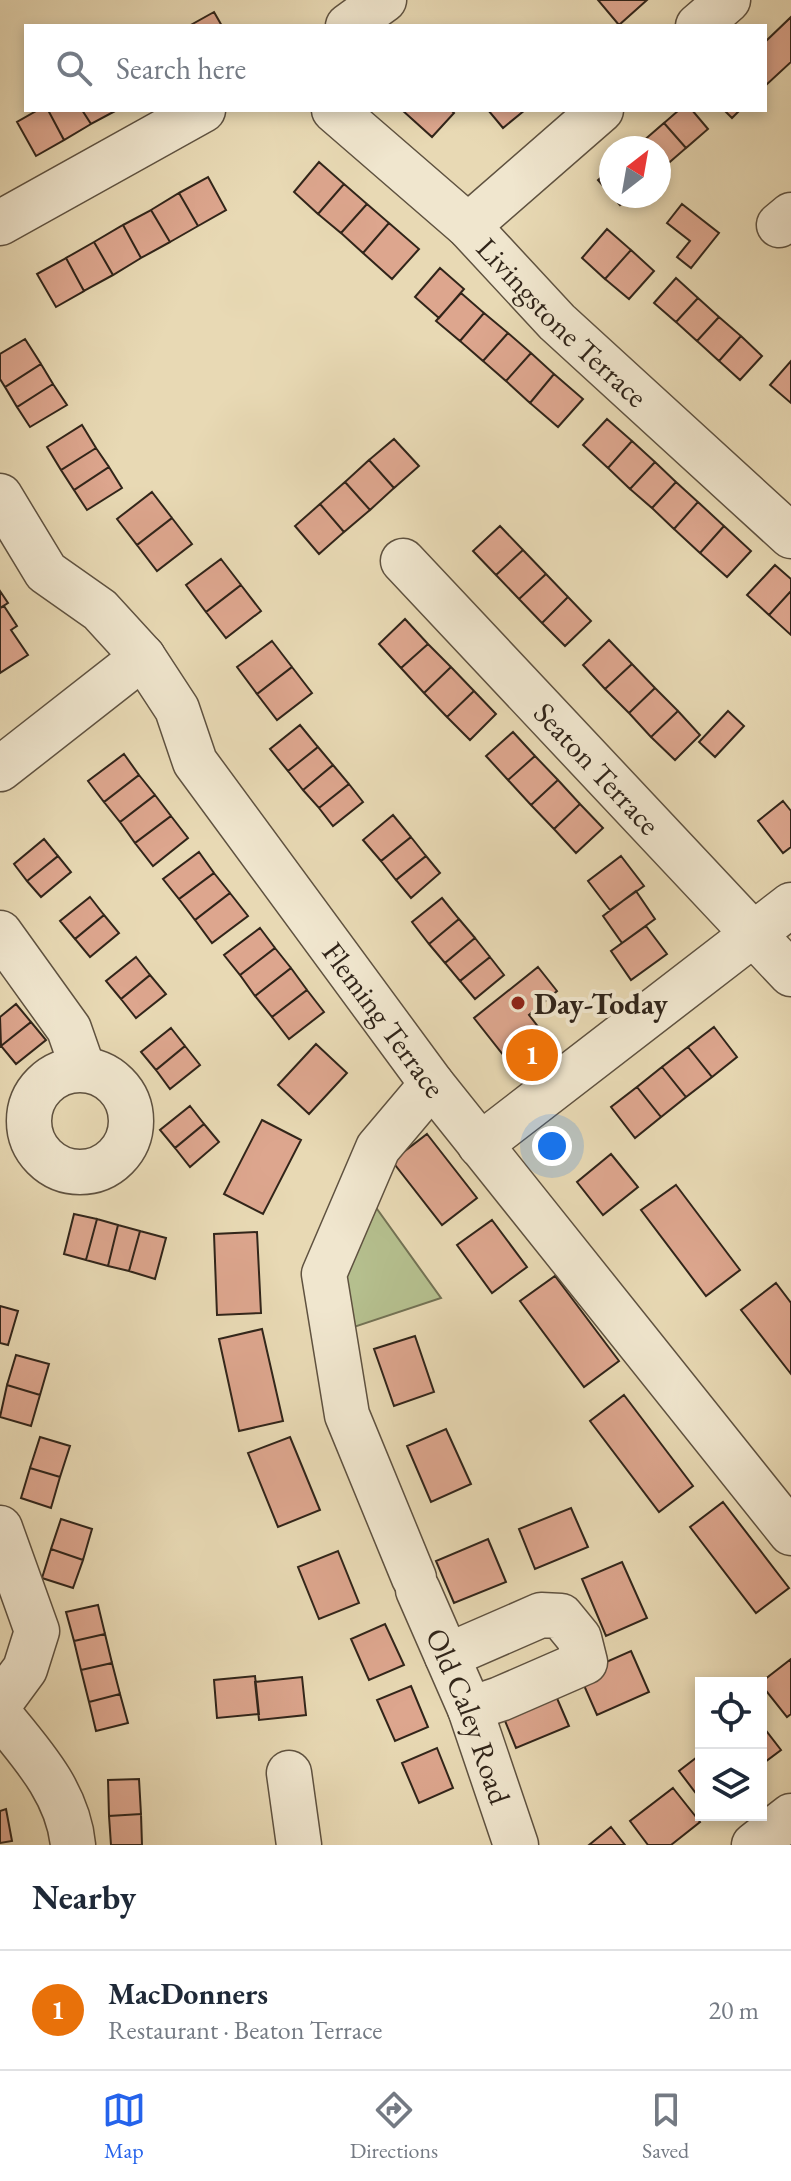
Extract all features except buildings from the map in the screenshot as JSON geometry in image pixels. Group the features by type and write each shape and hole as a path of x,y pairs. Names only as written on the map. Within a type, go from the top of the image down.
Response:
{"street":[{"path":"351,24 384,0"},
{"path":"700,24 728,0"},
{"path":"0,223 199,112"},
{"name":"Livingstone Terrace","path":"336,112 468,226 557,322 791,536"},
{"path":"468,226 599,112"},
{"name":"Fleming Terrace","path":"0,496 46,572 100,610 143,657 177,709 195,762 432,1084 791,1533"},
{"name":"Seaton Terrace","path":"403,561 791,974"},
{"path":"0,769 143,657"},
{"path":"480,1145 791,905"},
{"path":"0,933 69,1029 83,1069"},
{"name":"Old Caley Road","path":"432,1084 378,1148 324,1274 347,1415 470,1709 516,1845"},
{"path":"0,1528 37,1631 25,1669 0,1703"},
{"path":"447,1656 541,1615 561,1616 579,1638 585,1662 470,1709"},
{"path":"0,1715 47,1771 71,1825 73,1845"},
{"path":"289,1773 299,1845"},
{"path":"754,1845 791,1816"}],"green space":[{"path":"367,1195 441,1298 348,1329 346,1273"}],"place":[{"name":"Day-Today","path":"518,1003"},
{"name":"MacDonners","path":"532,1055"}]}
